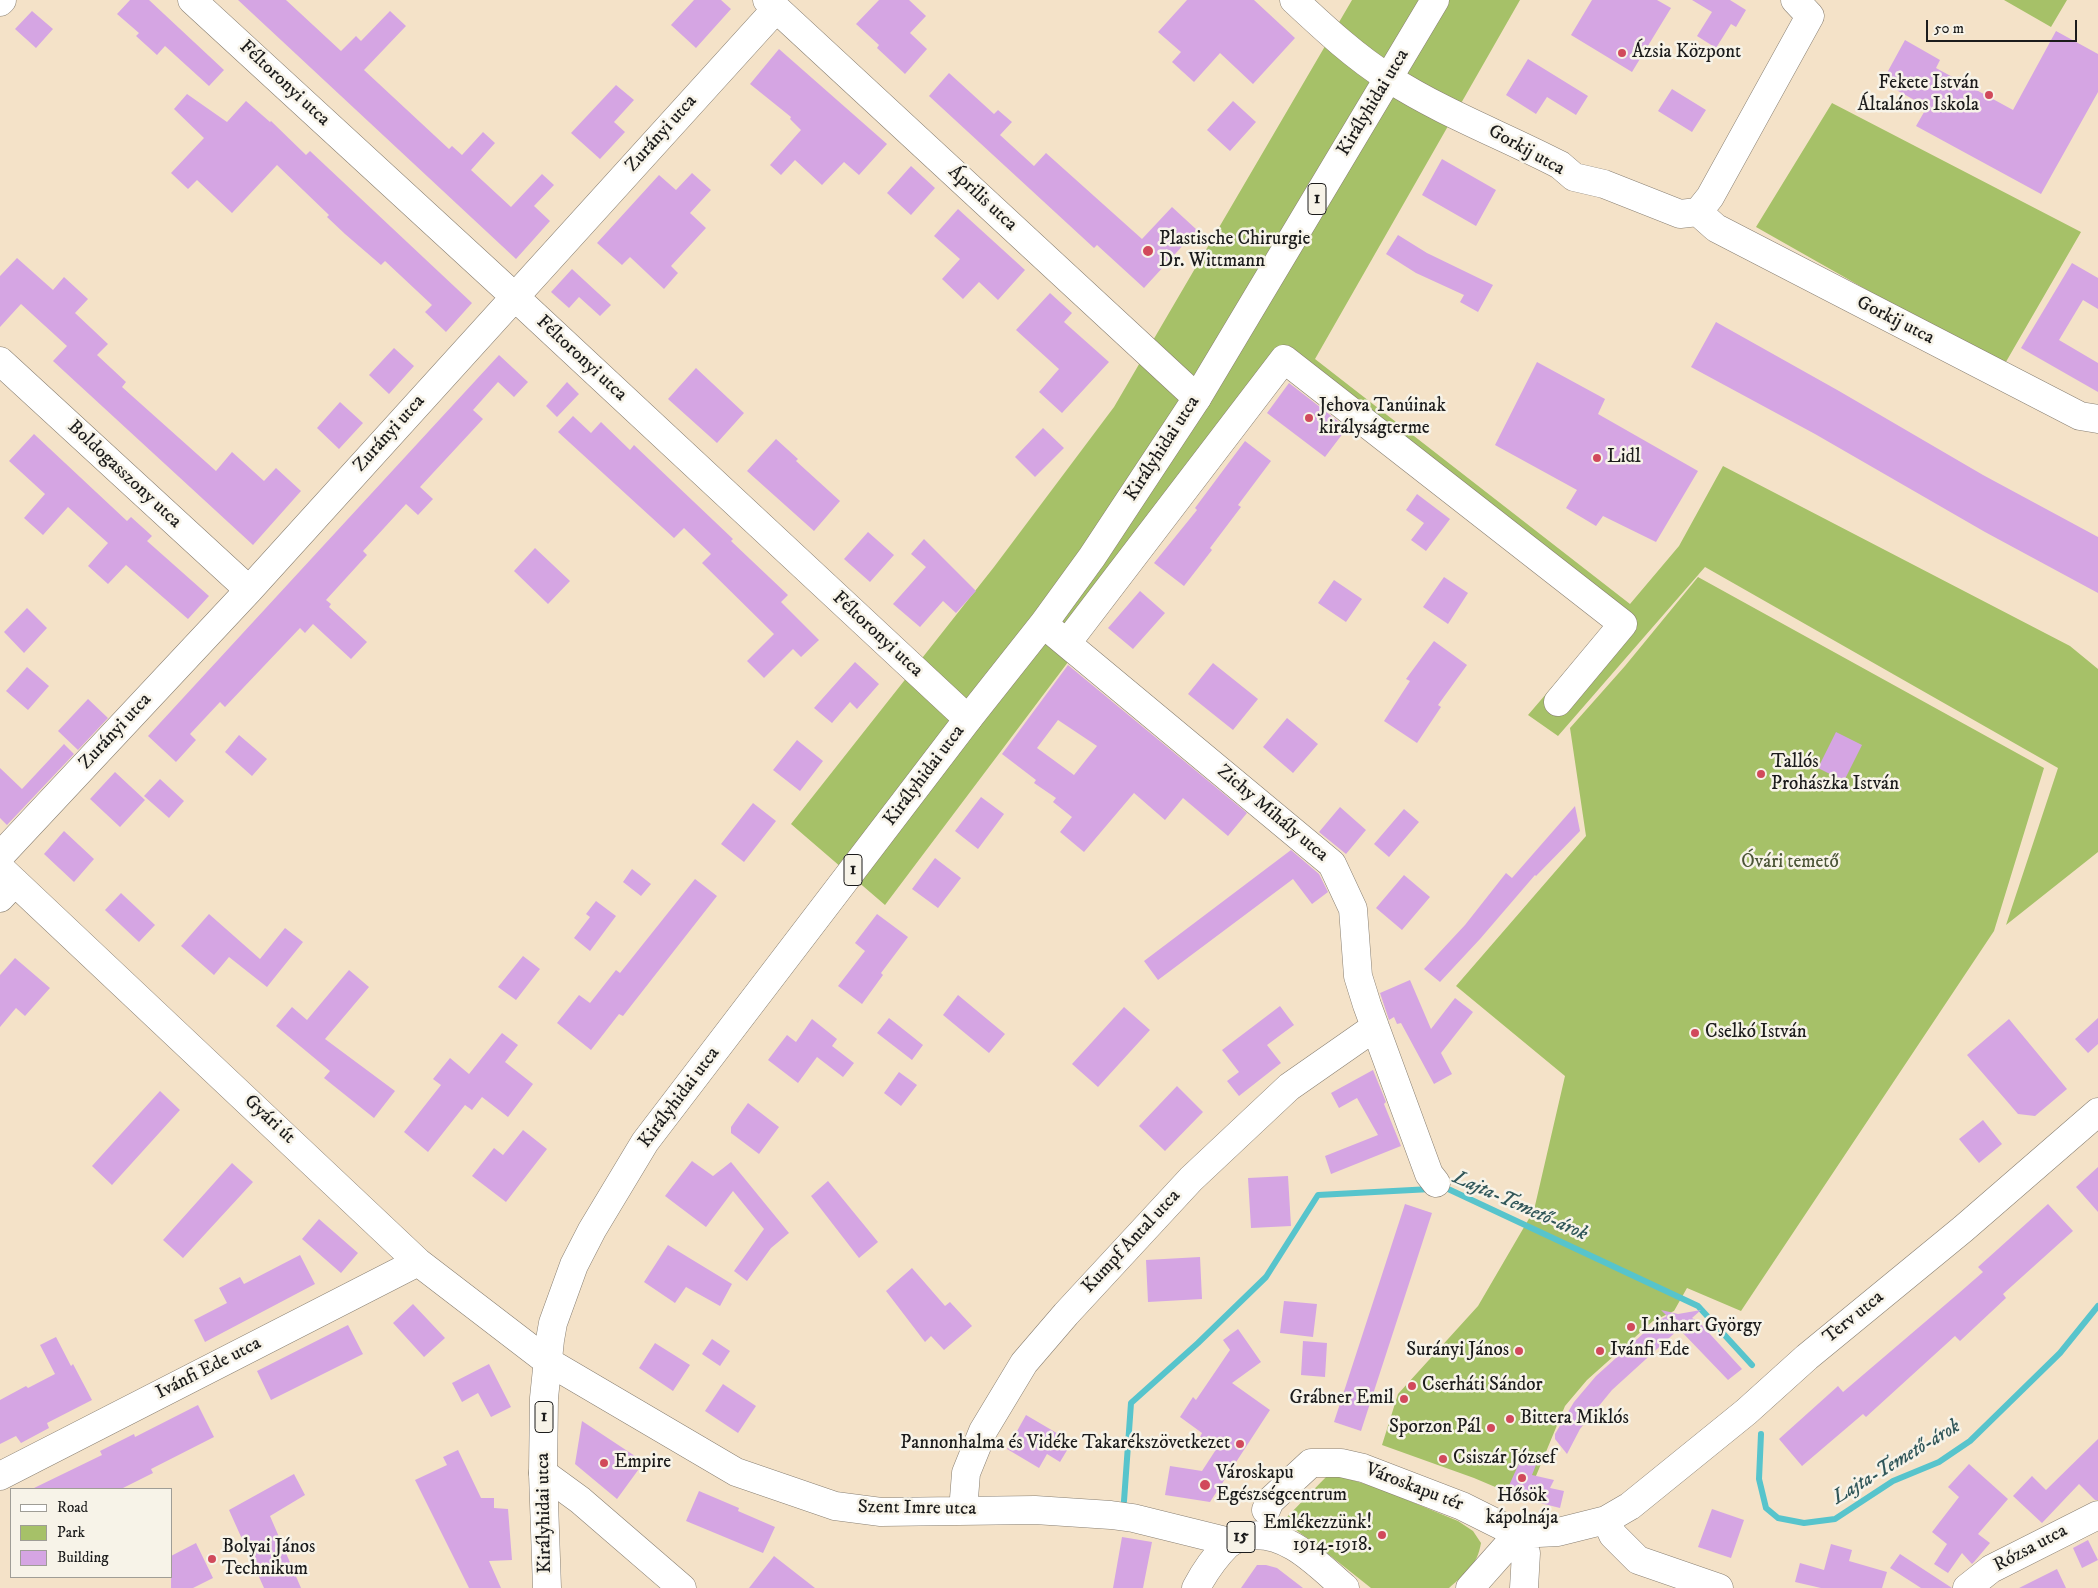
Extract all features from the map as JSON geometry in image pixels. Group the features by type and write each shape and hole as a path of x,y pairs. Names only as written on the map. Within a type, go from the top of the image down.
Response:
{"street":[{"name":"Féltoronyi utca","path":"192,0 515,297 968,719"},
{"name":"Gorkij utca","path":"1294,0 1341,43 1389,79 1418,96 1560,165 1574,177 1604,184 1680,214 1698,212 1716,228 2080,416 2098,419"},
{"name":"Királyhidai utca","path":"546,1588 543,1473 547,1362 553,1323 574,1265 613,1194 645,1142 968,719 1044,624 1092,558 1197,398 1435,0"},
{"path":"1698,212 1710,197 1810,16 1795,0"},
{"name":"Zurányi utca","path":"0,856 249,590 515,297 771,4"},
{"name":"Április utca","path":"771,4 1197,398"},
{"name":"Királyhidai utca","path":"1067,644 1284,359 1623,624 1558,702"},
{"name":"Boldogasszony utca","path":"0,361 249,590"},
{"name":"Zichy Mihály utca","path":"1044,624 1332,864 1353,909 1358,976 1429,1174 1436,1183"},
{"name":"Gyári út","path":"5,883 418,1262 547,1362"},
{"name":"Kumpf Antal utca","path":"962,1511 966,1473 983,1431 1024,1363 1191,1178 1289,1087 1375,1027"},
{"name":"Terv utca","path":"1606,1520 1630,1506 1746,1412 1807,1357 1963,1228 2098,1112"},
{"name":"Ivánfi Ede utca","path":"0,1476 418,1262"},
{"name":"Szent Imre utca","path":"547,1362 736,1472 835,1506 881,1512 1035,1510 1122,1516 1222,1540 1228,1544"},
{"name":"Városkapu tér","path":"1266,1510 1270,1501 1311,1464 1341,1463 1363,1468 1453,1502 1518,1534 1558,1532 1606,1520"},
{"path":"543,1473 580,1500 682,1588"},
{"name":"Rózsa utca","path":"1967,1588 1991,1569 2098,1515"},
{"path":"1606,1520 1613,1535 1638,1560 1719,1588"},
{"path":"1470,1588 1518,1534 1526,1554 1524,1588"},
{"name":"15","path":"1196,1588 1205,1572 1228,1544 1240,1537 1255,1535 1265,1535 1281,1539 1305,1554 1345,1588"}],"green space":[{"path":"1352,0 1520,0 1315,359 1630,604 1679,546 1723,466 2070,646 2098,669 2098,852 2006,925 2058,768 1705,567 1558,736 1528,715 1606,624 1288,370 885,905 791,824 994,567 1114,407"},
{"path":"2004,0 2067,0 2051,27"},
{"path":"1832,103 2081,232 2003,367 1756,227"},
{"name":"Óvári temető","path":"1698,577 2044,768 1994,931 1741,1311 1687,1288 1674,1311 1653,1321 1587,1380 1565,1406 1526,1500 1474,1478 1382,1445 1398,1394 1478,1306 1534,1210 1565,1076 1456,986 1586,836 1570,728 1625,666"},
{"path":"1336,1475 1378,1488 1458,1521 1473,1531 1481,1543 1474,1563 1449,1588 1371,1588 1283,1521 1327,1476"}],"building":[{"path":"130,0 149,0 224,70 209,86 165,46 157,55 136,36 139,33 117,14"},
{"path":"238,0 286,0 341,51 356,36 361,41 390,11 406,26 364,70 449,149 452,146 462,155 483,132 495,143 471,170 511,207 542,174 554,185 534,206 550,221 516,259"},
{"path":"694,0 721,0 731,9 696,48 671,25"},
{"path":"879,0 909,0 926,16 910,33 927,49 905,74 877,48 879,45 856,24"},
{"path":"1187,0 1254,0 1295,38 1253,84 1220,53 1194,82 1172,62 1181,52 1158,32"},
{"name":"Ázsia Központ","path":"1592,0 1657,0 1671,8 1632,72 1571,35"},
{"path":"1692,0 1730,0 1746,10 1736,27 1731,24 1716,48 1697,36 1712,12"},
{"path":"32,11 53,29 36,48 15,29"},
{"path":"2056,31 2098,54 2098,92 2041,194 1916,126 1927,107 1882,82 1905,40 1940,60 1936,68 2013,110"},
{"path":"779,49 887,144 859,175 844,162 822,185 795,160 781,175 770,165 801,130 790,119 791,117 750,84"},
{"path":"1528,59 1588,96 1576,115 1547,97 1536,114 1506,95"},
{"path":"949,73 994,114 998,110 1012,122 1000,135 1034,166 1046,153 1142,239 1172,207 1197,230 1144,288 1097,245 1094,248 929,96"},
{"path":"616,85 634,100 614,122 625,132 600,159 571,133"},
{"path":"1672,89 1706,110 1692,132 1658,111"},
{"path":"187,94 227,122 246,101 271,121 306,155 310,151 472,303 446,332 425,312 432,305 385,261 381,265 345,234 327,217 329,215 277,165 232,213 197,180 188,189 171,173 204,138 174,109"},
{"path":"1233,101 1256,122 1230,151 1207,130"},
{"path":"1442,159 1496,190 1476,226 1422,195"},
{"path":"911,166 935,188 911,215 887,193"},
{"path":"692,173 711,190 690,213 706,228 671,266 678,273 664,289 630,257 622,265 597,243 659,175 676,190"},
{"path":"958,209 1025,270 998,300 979,282 963,299 942,279 960,259 934,236"},
{"path":"1398,235 1427,253 1493,285 1478,312 1460,302 1464,295 1416,273 1386,254"},
{"path":"17,258 53,290 64,277 88,299 75,313 108,344 97,355 126,382 122,387 216,471 232,452 264,481 276,468 301,491 253,545 53,361 67,346 21,304 0,327 0,276"},
{"path":"2072,263 2098,278 2098,309 2083,300 2059,340 2098,363 2098,392 2021,348"},
{"path":"572,269 611,305 600,316 579,297 569,308 551,292"},
{"path":"1050,293 1072,313 1064,322 1109,362 1062,413 1039,392 1059,369 1016,330"},
{"path":"1716,322 1983,475 2098,537 2098,593 1985,532 1815,434 1691,367"},
{"path":"394,348 414,366 389,394 369,375"},
{"path":"499,355 528,382 514,397 498,382 473,410 483,419 420,487 433,499 418,515 406,504 363,551 367,555 326,600 331,604 329,607 367,642 351,659 313,624 305,633 300,628 225,707 220,702 190,734 196,740 176,762 148,736"},
{"name":"Lidl","path":"1537,362 1605,399 1598,414 1698,471 1656,542 1603,516 1596,526 1566,508 1577,490 1495,445"},
{"path":"696,368 744,413 717,443 668,399"},
{"path":"567,382 579,394 557,417 546,406"},
{"name":"Jehova Tanúinak királyságterme","path":"1289,383 1347,428 1325,457 1267,413"},
{"path":"340,402 363,423 339,449 317,428"},
{"path":"573,416 591,433 601,422 630,450 634,445 733,539 731,541 788,595 781,602 819,640 801,657 793,649 764,678 747,661 774,634 702,563 711,554 684,528 674,538 558,432"},
{"path":"1043,428 1064,448 1035,477 1015,457"},
{"path":"34,434 127,521 131,517 152,536 147,541 209,596 188,619 126,565 108,584 88,566 108,543 68,507 43,535 24,518 45,494 9,461"},
{"path":"776,439 798,459 796,461 840,501 814,531 747,471"},
{"path":"1245,441 1271,461 1238,505 1241,507 1210,548 1212,550 1184,586 1154,563 1197,510 1195,508"},
{"path":"1417,494 1450,519 1426,551 1411,540 1424,523 1406,510"},
{"path":"868,532 894,555 870,582 844,559"},
{"path":"924,539 976,591 956,613 943,601 920,627 893,604 926,567 911,554"},
{"path":"535,548 570,581 548,604 514,571"},
{"path":"1444,577 1468,593 1448,624 1423,607"},
{"path":"1334,580 1362,599 1346,622 1318,603"},
{"path":"1140,591 1165,613 1133,649 1108,628"},
{"path":"27,608 47,628 24,653 4,632"},
{"path":"1434,641 1467,665 1438,705 1441,707 1417,743 1384,721 1410,681 1406,679"},
{"path":"855,662 879,684 857,709 850,702 832,723 814,708"},
{"path":"1213,663 1258,699 1233,730 1188,694"},
{"path":"1068,665 1247,813 1228,836 1183,798 1165,820 1134,793 1084,852 1060,832 1072,817 1053,802 1056,798 1034,783 1036,780 1002,754","holes":["1058,720 1097,746 1074,775 1037,748"]},
{"path":"27,667 49,686 28,710 6,691"},
{"path":"88,699 108,718 78,750 58,731"},
{"path":"1287,718 1318,744 1293,773 1263,747"},
{"path":"1836,732 1862,745 1844,781 1818,768"},
{"path":"239,735 267,759 252,776 225,752"},
{"path":"797,740 823,761 800,791 773,770"},
{"path":"64,744 74,754 7,825 0,818 0,768 22,789"},
{"path":"115,772 145,800 120,827 90,799"},
{"path":"160,779 184,801 169,818 144,796"},
{"path":"981,797 1004,814 978,849 955,831"},
{"path":"753,803 776,821 744,862 721,844"},
{"path":"1575,806 1580,831 1535,875 1480,939 1440,982 1424,969 1465,925 1506,873 1512,878"},
{"path":"1340,807 1366,830 1346,854 1319,832"},
{"path":"1404,809 1419,822 1389,857 1374,844"},
{"path":"64,831 94,859 74,882 44,854"},
{"path":"1291,850 1319,874 1328,892 1312,904 1293,879 1158,980 1144,961"},
{"path":"935,858 961,878 938,908 912,889"},
{"path":"632,869 651,884 641,896 623,882"},
{"path":"1404,875 1430,897 1402,930 1376,908"},
{"path":"695,879 717,896 623,1016 619,1014 591,1050 557,1023 579,995 590,1003 616,970 620,973"},
{"path":"121,893 155,925 139,942 105,910"},
{"path":"596,901 616,916 590,951 574,938 590,917 586,914"},
{"path":"209,914 260,959 285,928 303,942 267,987 229,957 214,975 181,946"},
{"path":"877,914 908,937 881,973 883,975 862,1004 838,986 865,951 855,943"},
{"path":"523,956 540,969 516,1000 498,987"},
{"path":"15,958 50,988 25,1016 16,1008 0,1027 0,975"},
{"path":"349,970 369,987 325,1039 395,1091 374,1118 324,1078 330,1071 276,1026 292,1007 307,1020"},
{"path":"1410,980 1431,1029 1455,998 1473,1012 1441,1053 1452,1074 1434,1084 1401,1023 1397,1024 1394,1017 1389,1020 1380,993"},
{"path":"958,995 1005,1034 989,1053 943,1015"},
{"path":"1280,1006 1294,1025 1267,1045 1281,1063 1239,1096 1227,1081 1239,1072 1222,1050"},
{"path":"1124,1007 1150,1030 1098,1087 1072,1064"},
{"path":"889,1018 923,1045 912,1060 877,1033"},
{"path":"2098,1018 2098,1044 2088,1053 2075,1039"},
{"path":"812,1019 837,1039 832,1046 854,1063 843,1077 817,1057 798,1083 768,1060 787,1035 796,1042"},
{"path":"2009,1019 2067,1089 2035,1116 2018,1114 1967,1055"},
{"path":"502,1033 518,1045 505,1062 533,1084 508,1117 482,1097 472,1110 465,1105 428,1152 404,1132 441,1085 433,1079 450,1058 469,1074"},
{"path":"1373,1070 1401,1146 1331,1174 1325,1156 1378,1135 1357,1098 1339,1108 1331,1093"},
{"path":"899,1072 917,1085 901,1106 884,1093"},
{"path":"1177,1086 1203,1112 1165,1151 1139,1126"},
{"path":"160,1091 180,1110 112,1185 92,1166"},
{"path":"748,1103 779,1127 759,1154 731,1133 731,1127"},
{"path":"1983,1120 2002,1144 1979,1163 1959,1139"},
{"path":"523,1130 547,1149 506,1202 472,1176 494,1148 503,1155"},
{"path":"692,1161 713,1176 731,1162 789,1233 771,1248 747,1281 734,1271 764,1229 733,1191 706,1227 665,1196"},
{"path":"232,1163 253,1182 183,1258 163,1240"},
{"path":"2098,1167 2098,1212 2076,1187"},
{"path":"1288,1176 1291,1226 1251,1228 1248,1178"},
{"path":"828,1181 878,1242 859,1258 811,1196"},
{"path":"1405,1204 1432,1213 1361,1431 1334,1422"},
{"path":"2048,1204 2073,1231 2003,1294 2006,1298 1960,1341 1955,1336 1866,1417 1863,1414 1802,1466 1779,1439 1838,1386 1843,1392 1959,1293 1983,1272 1978,1267"},
{"path":"319,1219 358,1253 341,1273 302,1239"},
{"path":"668,1245 732,1284 720,1306 686,1287 675,1303 644,1282"},
{"path":"300,1255 315,1284 205,1342 194,1320 227,1303 219,1288 240,1277 244,1284"},
{"path":"1200,1257 1202,1299 1148,1302 1146,1260"},
{"path":"912,1268 945,1306 950,1302 972,1326 944,1350 931,1336 925,1342 886,1291"},
{"path":"1284,1301 1317,1304 1313,1337 1280,1333"},
{"path":"413,1304 445,1338 424,1357 393,1323"},
{"path":"1661,1310 1678,1314 1701,1310 1692,1318 1699,1322 1742,1369 1728,1380 1679,1329 1612,1390 1580,1429 1567,1454 1555,1439 1555,1434 1574,1402 1596,1376 1656,1322 1667,1316"},
{"path":"348,1325 363,1354 271,1400 257,1371"},
{"path":"1238,1329 1261,1362 1232,1383 1270,1410 1210,1502 1165,1495 1170,1466 1202,1471 1217,1448 1200,1437 1202,1433 1180,1417 1193,1397 1196,1400 1230,1350 1223,1340"},
{"path":"56,1337 92,1400 47,1423 49,1428 21,1443 16,1436 0,1444 0,1400 26,1386 28,1388 55,1374 40,1345"},
{"path":"712,1339 730,1351 720,1366 702,1354"},
{"path":"1303,1341 1327,1343 1325,1377 1301,1375"},
{"path":"655,1343 690,1365 673,1391 639,1368"},
{"path":"489,1364 511,1407 491,1417 478,1393 462,1402 452,1383"},
{"path":"723,1384 756,1406 738,1433 705,1411"},
{"path":"198,1405 214,1437 151,1469 153,1473 123,1488 34,1488 102,1455 100,1451 134,1434 135,1437"},
{"path":"1026,1415 1072,1442 1060,1462 1047,1454 1039,1468 1007,1449"},
{"path":"582,1421 644,1462 617,1499 575,1464"},
{"path":"2098,1439 2098,1500 2095,1500 2079,1484 2042,1523 2013,1496 2032,1476 2046,1490"},
{"path":"458,1450 481,1498 494,1498 494,1508 508,1509 512,1560 489,1561 501,1588 469,1588 415,1480 447,1465 443,1457"},
{"path":"1521,1459 1536,1465 1532,1475 1554,1480 1550,1488 1564,1491 1560,1508 1536,1502 1507,1490"},
{"path":"1969,1464 2008,1499 1978,1534 1990,1543 1972,1564 1962,1553 1948,1573 1934,1564 1947,1544 1932,1532 1959,1497 1948,1487"},
{"path":"294,1474 305,1495 270,1516 301,1588 264,1588 229,1510"},
{"path":"699,1491 739,1508 738,1511 775,1527 763,1553 686,1521"},
{"path":"1712,1509 1744,1520 1731,1558 1698,1547"},
{"path":"1122,1537 1152,1542 1143,1588 1113,1588"},
{"path":"2088,1540 2098,1560 2082,1568 2073,1548"},
{"path":"196,1543 213,1578 193,1588 171,1588 172,1555"},
{"path":"1831,1544 1852,1550 1849,1561 1887,1572 1882,1588 1821,1588 1795,1582 1800,1563 1824,1570"},
{"path":"1900,1554 1952,1588 1921,1588 1890,1568"},
{"path":"774,1556 815,1588 749,1588"},
{"path":"1257,1565 1277,1568 1303,1588 1241,1588"},
{"path":"2057,1569 2066,1588 2019,1588"}],"waterway":[{"name":"Lajta-Temető-árok","path":"1441,1189 1446,1188 1698,1306 1752,1365"},
{"name":"Lajta-Temető-árok","path":"1124,1501 1131,1403 1198,1343 1266,1277 1318,1195 1431,1189"},
{"name":"Lajta-Temető-árok","path":"1761,1434 1759,1479 1766,1508 1778,1518 1804,1523 1835,1519 1893,1481 1939,1462 1970,1441 2060,1353 2098,1306"}],"place":[{"name":"Ázsia Központ","path":"1622,53"},
{"name":"Fekete István Általános Iskola","path":"1989,95"},
{"name":"Plastische Chirurgie Dr. Wittmann","path":"1148,251"},
{"name":"Jehova Tanúinak királyságterme","path":"1309,418"},
{"name":"Lidl","path":"1597,458"},
{"name":"Tallós Prohászka István","path":"1761,774"},
{"name":"Cselkó István","path":"1695,1033"},
{"name":"Linhart György","path":"1631,1327"},
{"name":"Surányi János","path":"1519,1351"},
{"name":"Ivánfi Ede","path":"1600,1351"},
{"name":"Cserháti Sándor","path":"1412,1386"},
{"name":"Grábner Emil","path":"1404,1399"},
{"name":"Bittera Miklós","path":"1510,1419"},
{"name":"Sporzon Pál","path":"1491,1428"},
{"name":"Pannonhalma és Vidéke Takarékszövetkezet","path":"1240,1444"},
{"name":"Csiszár József","path":"1443,1459"},
{"name":"Empire","path":"604,1463"},
{"name":"Hősök kápolnája","path":"1522,1478"},
{"name":"Városkapu Egészségcentrum","path":"1205,1485"},
{"name":"Emlékezzünk! 1914-1918.","path":"1382,1535"},
{"name":"Bolyai János Technikum","path":"212,1559"}]}
